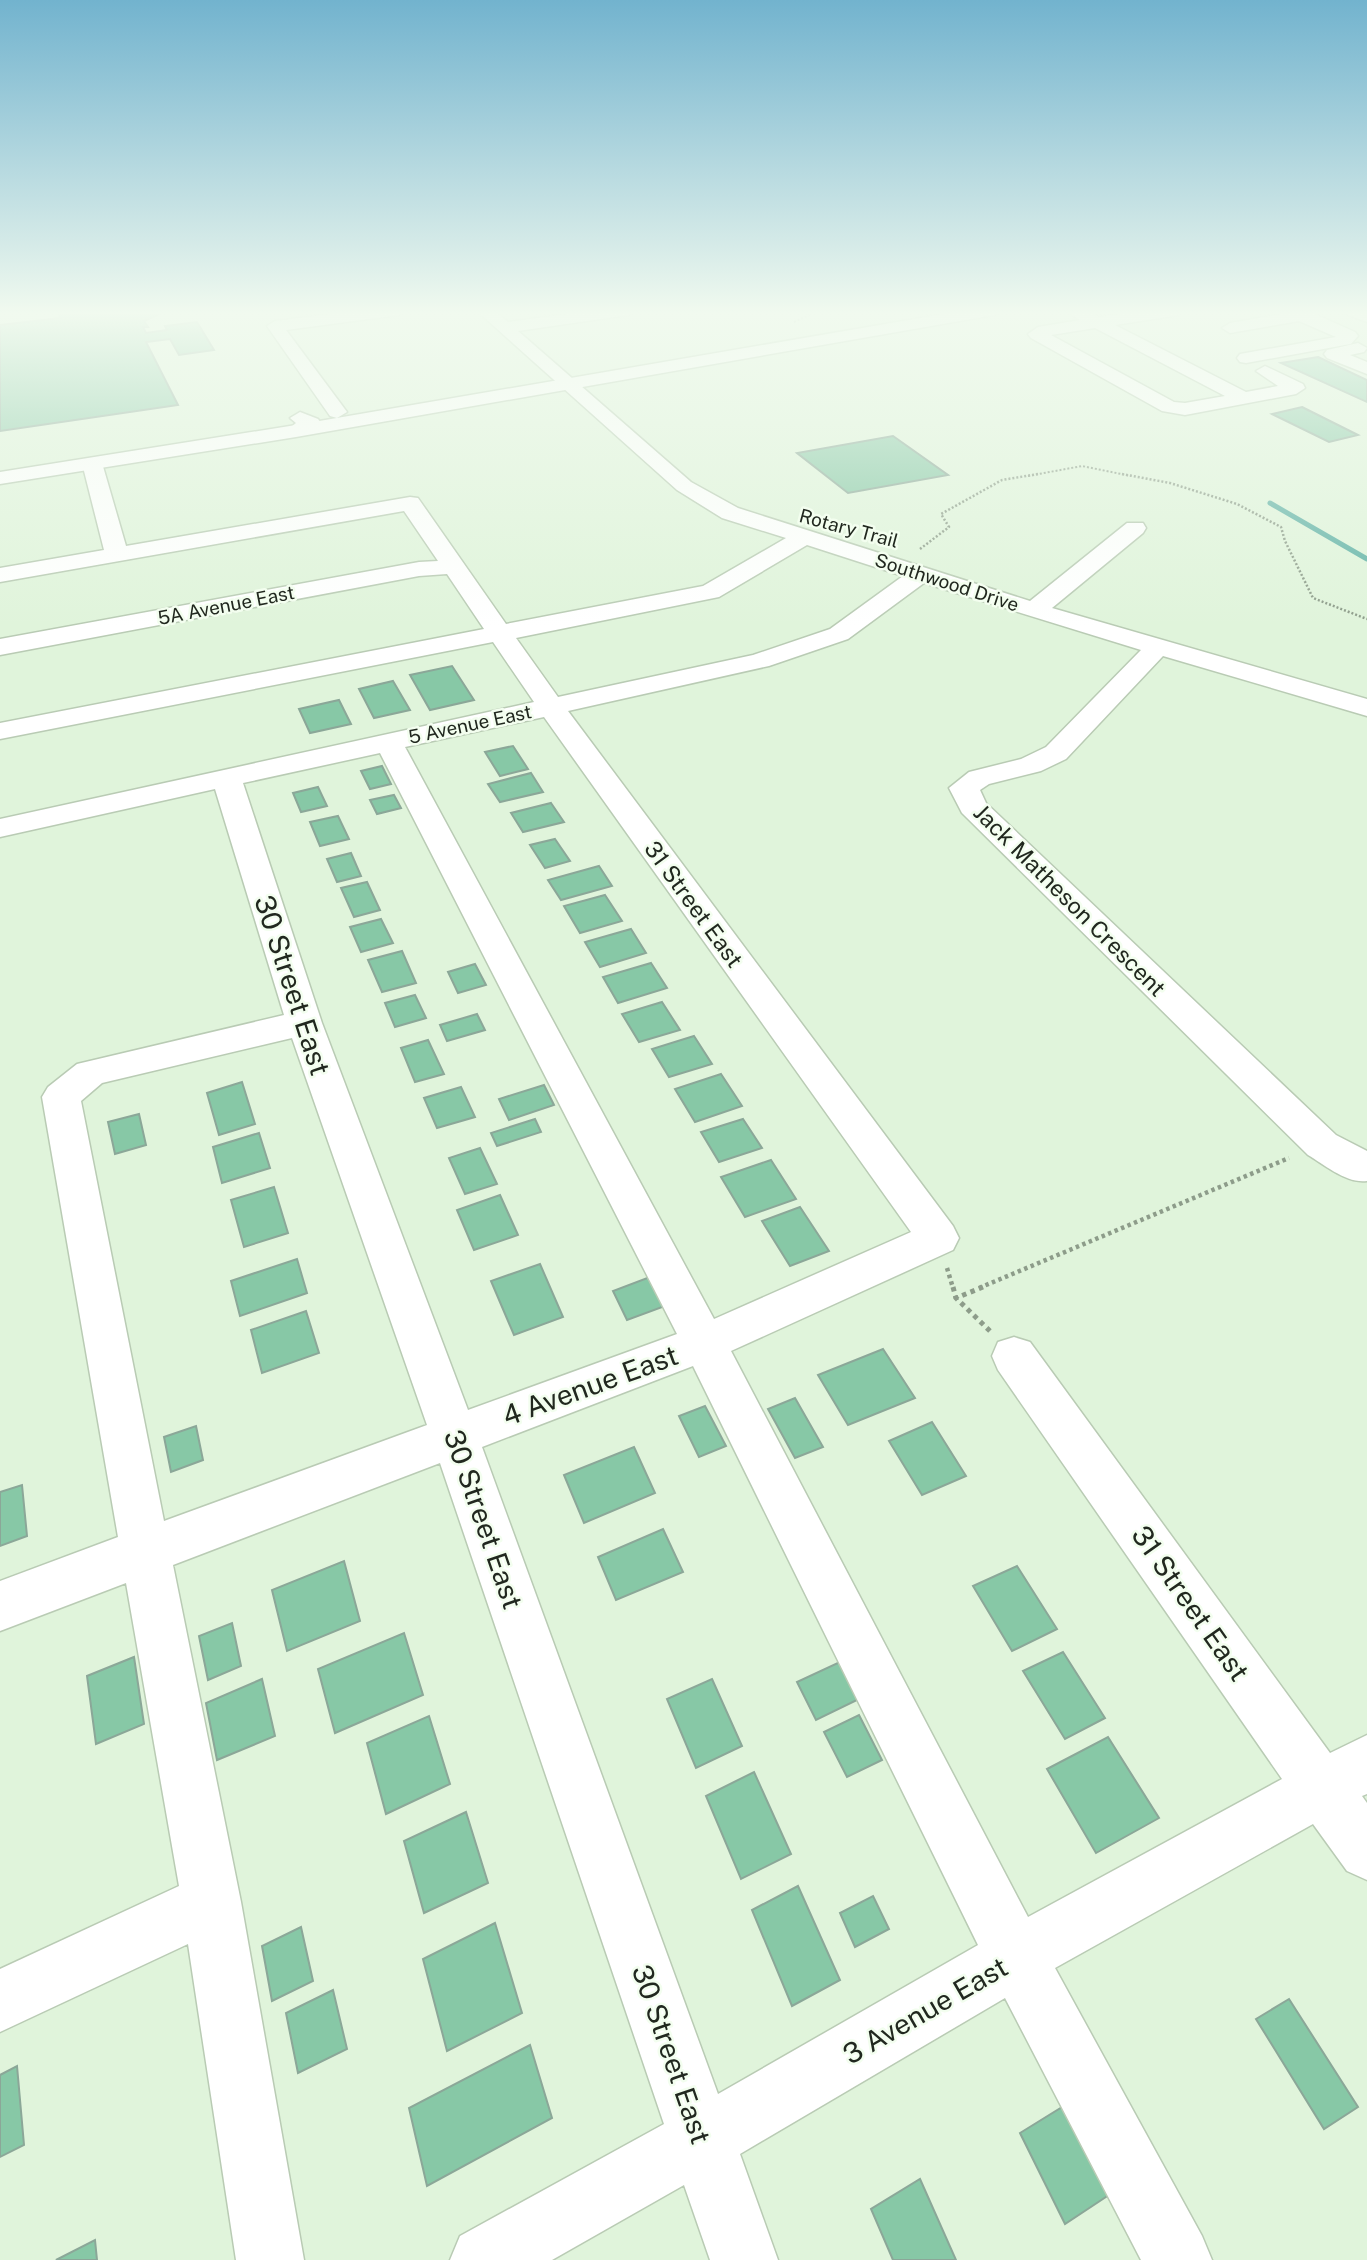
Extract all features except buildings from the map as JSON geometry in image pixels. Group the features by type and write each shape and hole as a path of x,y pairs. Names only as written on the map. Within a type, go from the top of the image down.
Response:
{"street":[{"path":"0,478 298,424 326,415"},
{"path":"0,463 354,415"},
{"name":"Southwood Drive","path":"603,415 684,486 730,513 806,537 916,564 1034,610 1367,708"},
{"path":"0,575 117,555 92,463"},
{"name":"31 Street East","path":"117,555 410,503 550,706 938,1238"},
{"path":"1034,610 1135,528"},
{"path":"0,731 710,592 806,537"},
{"name":"5 Avenue East","path":"0,828 760,661 839,634 916,564"},
{"name":"5A Avenue East","path":"0,647 419,569 452,567"},
{"name":"Jack Matheson Crescent","path":"1158,646 1056,753 1031,765 979,778 964,788 973,807 1322,1145 1360,1167 1367,1166"},
{"path":"388,741 704,1343 1016,1956 1178,2260"},
{"name":"30 Street East","path":"226,777 304,1023 454,1435 744,2260"},
{"path":"270,2260 211,1902 61,1097 90,1073 304,1023"},
{"name":"4 Avenue East","path":"0,1606 704,1343 938,1238"},
{"name":"31 Street East","path":"1014,1356 1345,1775 1367,1851"},
{"name":"3 Avenue East","path":"484,2260 702,2140 1016,1956 1345,1775"},
{"path":"0,2001 211,1902"}],"path":[{"name":"Rotary Trail","path":"916,564 923,548 949,527 941,514 977,492 1002,480 1082,466 1170,483 1226,500 1281,527 1284,541 1313,597 1367,620"},
{"path":"1014,1356 956,1298 1322,1145"}],"waterway":[{"path":"1270,503 1367,559"}]}
